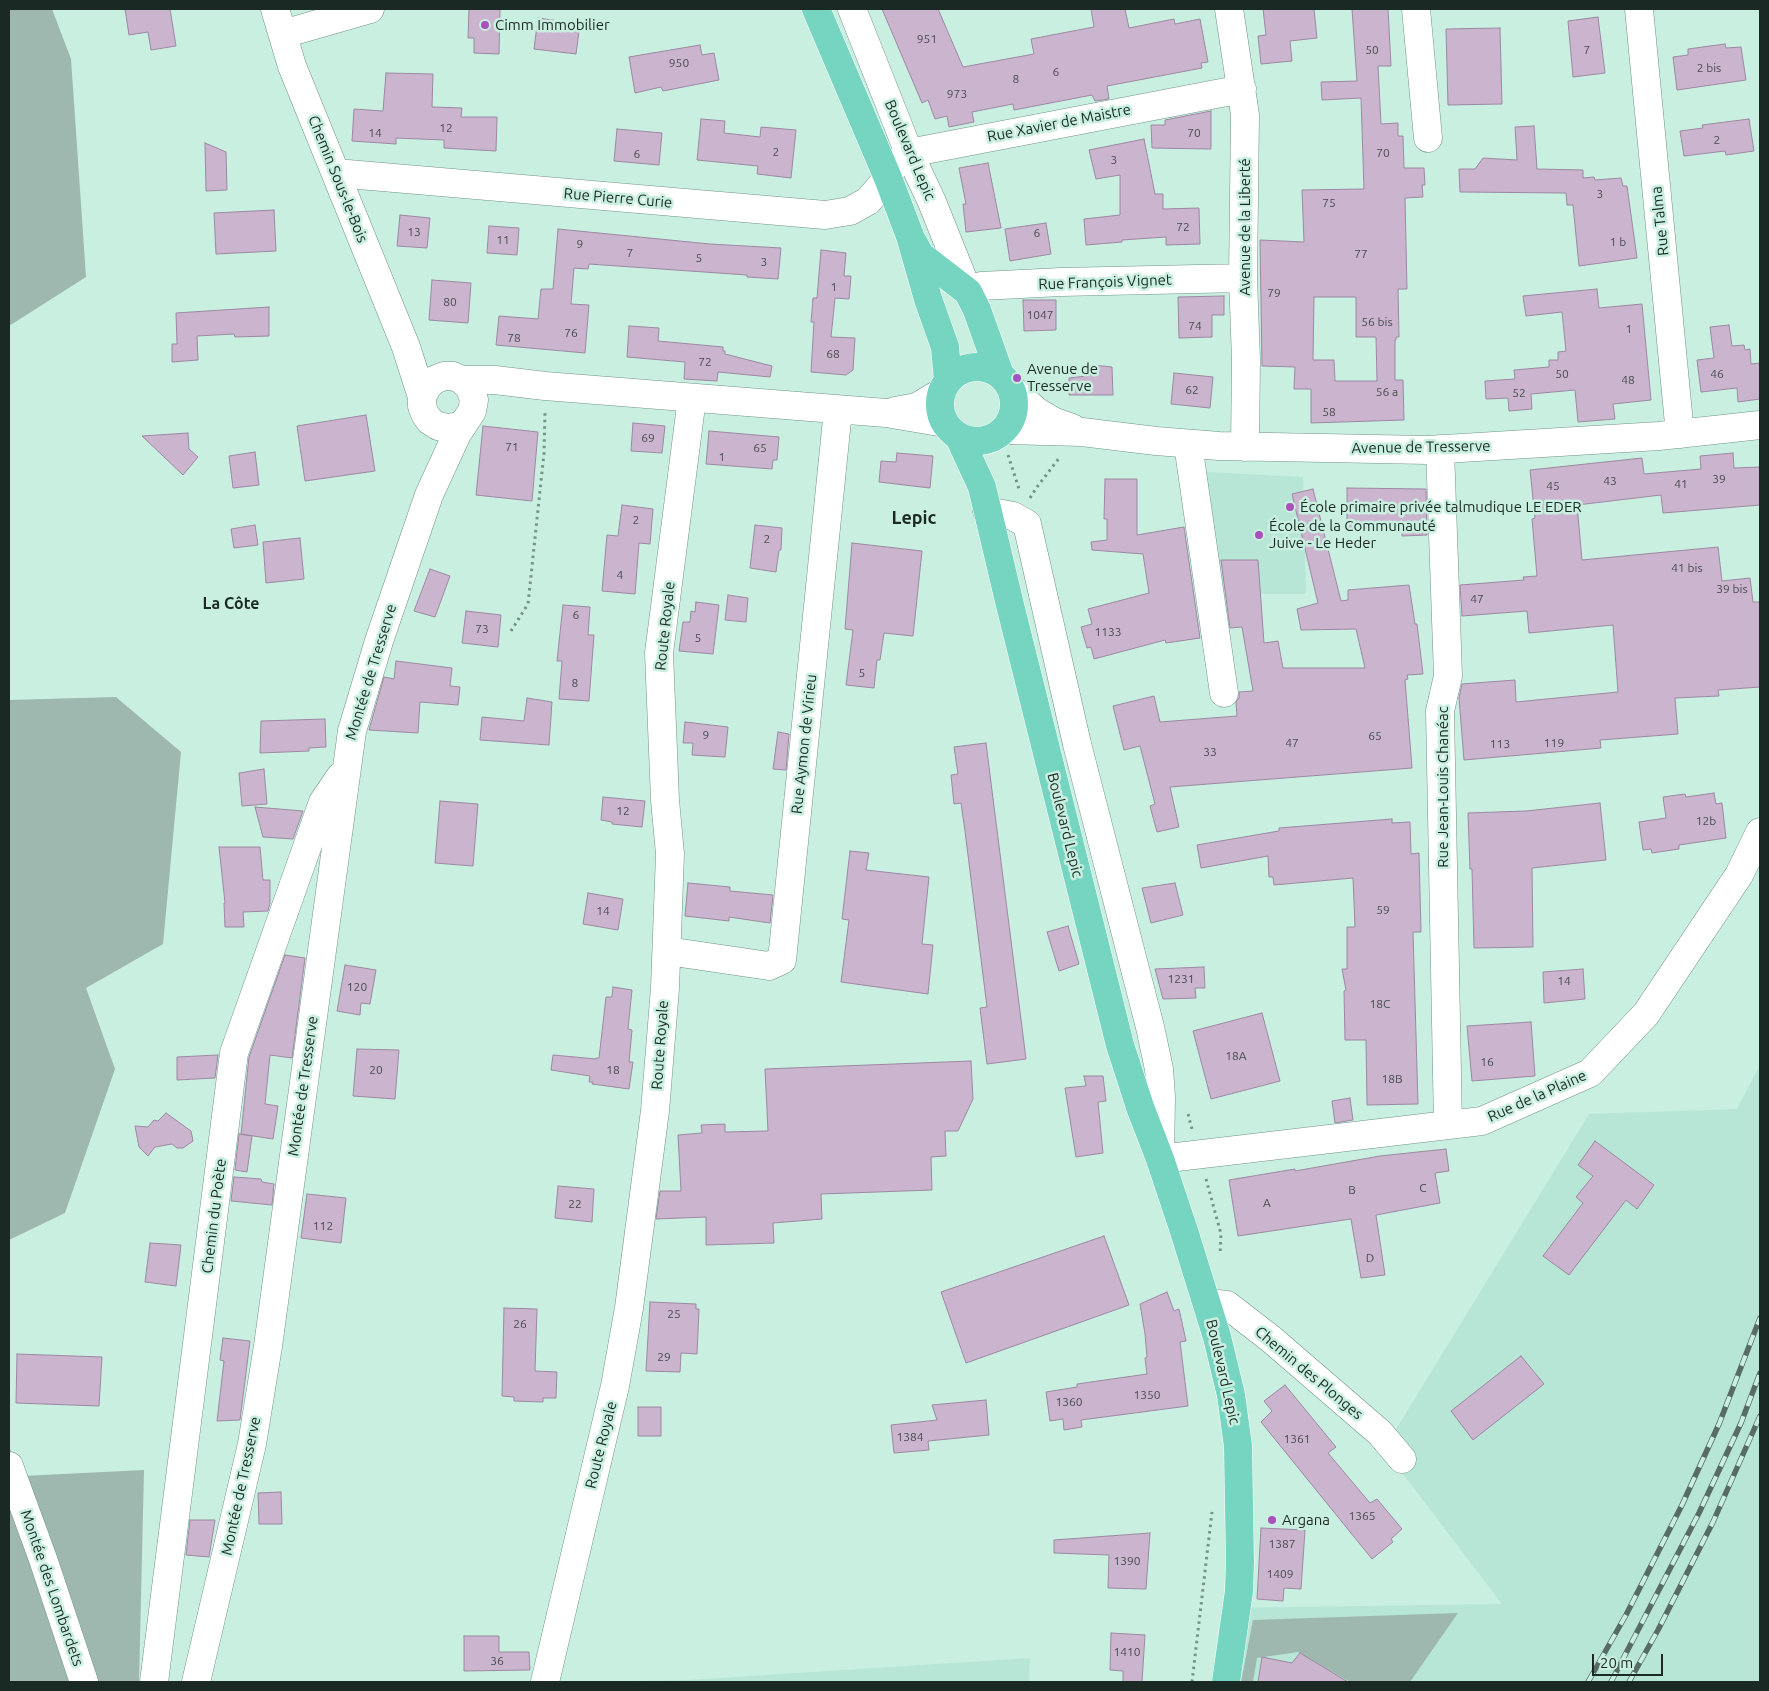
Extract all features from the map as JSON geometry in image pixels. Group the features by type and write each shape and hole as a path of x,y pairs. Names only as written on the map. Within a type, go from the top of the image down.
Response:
{"main road":[{"name":"Boulevard Lepic","path":"816,9 888,178 910,236 928,299 945,347 945,387"},
{"name":"Boulevard Lepic","path":"910,236 920,255 968,292 1006,382"},
{"path":"977,367 989,369 1006,382 1015,400 1014,411 1011,421 1000,434 971,442 952,430 941,413 940,402 945,387 954,375 965,369 977,367"},
{"name":"Boulevard Lepic","path":"952,430 984,499 1120,1044 1184,1231 1217,1336 1231,1395 1238,1446 1240,1563 1238,1600 1226,1682"},
{"name":"Boulevard Lepic","path":"984,499 1000,434"}],"street":[{"path":"279,21 370,9"},
{"name":"Boulevard Lepic","path":"852,9 909,153 932,202 968,292"},
{"name":"Avenue de la Liberté","path":"1229,9 1245,116 1243,278 1246,360 1245,447"},
{"path":"1416,9 1428,138"},
{"name":"Rue Talma","path":"1639,9 1680,434"},
{"name":"Chemin Sous-le-Bois","path":"279,21 292,66 406,347 426,409"},
{"name":"Rue Xavier de Maistre","path":"909,153 1242,89"},
{"path":"888,178 893,166 909,153"},
{"name":"Rue Pierre Curie","path":"336,173 825,215 850,211 868,201 888,178"},
{"name":"Rue François Vignet","path":"968,292 981,286 1061,282 1243,278"},
{"name":"Chemin Sous-le-Bois","path":"406,347 433,372 453,378"},
{"path":"429,495 468,417 474,400 470,388 453,378"},
{"path":"429,495 431,462 426,409 427,387 434,380 453,378 495,380 545,386 886,413 952,430"},
{"name":"Avenue de Tresserve","path":"1006,382 1036,411 1055,422 1082,432"},
{"path":"426,409 438,426 446,428 456,427 481,405 499,397 545,386"},
{"path":"886,413 917,407 945,387"},
{"name":"Route Royale","path":"545,1682 616,1386 624,1342 655,1111 667,951 670,854 665,800 659,652 692,398"},
{"name":"Rue Aymon de Virieu","path":"667,951 769,966 782,960 838,410"},
{"name":"Avenue de Tresserve","path":"1000,434 1082,432 1112,437 1188,444 1245,447 1440,449 1680,434 1760,425"},
{"path":"1188,444 1224,693"},
{"name":"Rue Jean-Louis Chanéac","path":"1440,449 1448,676 1440,711 1448,1125"},
{"name":"Montée de Tresserve","path":"199,1670 252,1444 268,1346 345,770 352,731 360,700 429,495"},
{"name":"Boulevard Lepic","path":"984,499 1027,524 1077,744 1160,1069 1160,1159"},
{"name":"Chemin du Poète","path":"154,1682 234,1053 323,802 345,770"},
{"name":"Rue de la Plaine","path":"1160,1159 1482,1121 1590,1073 1646,1014 1739,875 1760,832"},
{"name":"Chemin des Plonges","path":"1206,1303 1227,1305 1270,1339 1380,1433 1402,1459"},
{"name":"Montée des Lombardets","path":"9,1466 43,1559 84,1682"},
{"path":"181,1682 187,1654 199,1670"}],"path":[{"path":"511,631 528,604 544,453 545,386"},
{"path":"1000,434 1021,496"},
{"path":"1184,1108 1189,1116 1221,1234 1220,1263"},
{"path":"1192,1682 1212,1510"}],"shaded area":[{"path":"9,9 52,9 71,59 86,277 9,326"},
{"name":"École de la Communauté Juive - Le Heder","path":"1206,472 1303,477 1306,594 1220,594"},
{"path":"116,697 181,752 163,944 86,988 115,1069 65,1213 9,1240 9,700"},
{"path":"1760,1065 1760,1682 1211,1682 1223,1608 1502,1604 1384,1449 1589,1114 1737,1109"},
{"path":"9,1447 23,1476 144,1470 139,1682 9,1682"},
{"path":"1458,1613 1410,1682 1350,1682 1298,1652 1257,1658 1253,1682 1241,1682 1253,1620"},
{"path":"1030,1658 1029,1682 567,1682 689,1680"}],"building":[{"path":"125,9 170,9 176,46 151,50 148,32 129,35"},
{"path":"469,9 500,9 499,54 474,53 474,38 468,38"},
{"path":"882,9 938,9 963,67 1034,54 1031,39 1094,27 1091,9 1125,9 1129,28 1174,19 1175,24 1200,19 1208,62 1201,63 1202,68 1107,86 1109,99 1095,101 1092,95 1014,110 1013,104 972,112 974,122 949,127 947,116 935,119 928,100 922,103"},
{"path":"1263,9 1314,9 1317,38 1290,41 1292,61 1261,64 1258,36 1266,35"},
{"path":"1352,9 1388,9 1391,66 1378,66 1381,124 1398,123 1398,136 1403,136 1404,168 1424,168 1425,185 1422,185 1423,197 1405,198 1407,289 1398,289 1399,337 1396,337 1395,340 1395,380 1403,380 1404,420 1311,423 1311,389 1294,389 1295,367 1262,366 1260,240 1304,242 1302,190 1364,189 1361,98 1322,100 1321,82 1357,81","holes":["1314,297 1356,297 1356,337 1376,337 1377,381 1335,381 1334,360 1313,360"]},
{"path":"1598,17 1605,73 1573,77 1568,21"},
{"path":"538,18 580,24 576,54 534,49"},
{"path":"1500,28 1502,104 1448,105 1446,29"},
{"path":"1725,44 1726,48 1741,47 1746,80 1677,90 1673,57 1688,55 1688,49"},
{"path":"700,45 702,55 714,53 719,80 663,91 661,87 635,93 629,57"},
{"path":"386,73 433,74 432,107 462,108 461,117 497,117 496,151 444,148 444,140 396,138 396,144 352,141 354,109 383,111"},
{"path":"1211,111 1211,149 1152,148 1151,125 1165,125 1165,120"},
{"path":"701,119 725,121 724,133 760,137 761,127 796,130 791,178 757,174 758,166 697,160"},
{"path":"1749,119 1754,151 1726,155 1725,151 1684,156 1680,131 1703,128 1702,125"},
{"path":"1534,126 1537,169 1583,170 1583,178 1594,177 1595,180 1621,178 1623,186 1627,186 1637,258 1579,266 1573,205 1567,205 1566,193 1460,192 1459,169 1475,169 1483,158 1517,160 1515,127"},
{"path":"617,129 662,133 659,165 614,161"},
{"path":"1144,139 1155,194 1163,194 1163,209 1199,208 1200,244 1166,245 1166,237 1086,245 1084,219 1120,215 1120,175 1096,179 1089,150"},
{"path":"205,143 226,152 227,190 206,191"},
{"path":"988,163 1001,228 966,232 963,204 966,204 959,168"},
{"path":"274,210 276,251 216,254 214,213"},
{"path":"400,215 430,218 427,248 397,246"},
{"path":"1046,223 1051,254 1010,261 1005,229"},
{"path":"489,226 519,228 517,255 487,253"},
{"path":"558,229 710,244 781,248 778,279 747,277 747,275 589,264 588,269 574,268 571,304 589,305 585,353 496,345 499,316 538,319 541,289 553,289"},
{"path":"821,250 846,253 844,276 851,276 849,299 835,298 831,337 855,338 853,370 846,375 811,372 814,322 811,322 813,298 817,298"},
{"path":"432,280 471,283 468,323 429,320"},
{"path":"1597,289 1599,308 1642,304 1651,400 1613,404 1615,419 1578,422 1575,390 1531,394 1532,409 1509,411 1508,398 1486,399 1485,381 1515,379 1514,370 1549,367 1549,360 1558,360 1558,352 1566,351 1562,312 1526,316 1523,296"},
{"path":"1224,296 1224,315 1212,315 1212,337 1179,338 1178,297"},
{"path":"1023,300 1056,300 1056,330 1024,331"},
{"path":"269,307 269,336 235,337 234,334 197,336 198,360 172,362 172,344 177,344 176,313"},
{"path":"1729,325 1732,346 1744,345 1745,350 1750,349 1751,364 1760,363 1760,399 1738,402 1737,388 1701,392 1697,360 1714,358 1710,327"},
{"path":"629,326 659,328 658,341 723,347 725,354 772,366 770,377 718,372 717,381 684,379 685,362 627,357"},
{"path":"1093,365 1112,367 1113,395 1069,395 1069,378 1094,375"},
{"path":"1174,373 1213,377 1210,408 1171,404"},
{"path":"366,415 375,471 305,481 297,426"},
{"path":"633,423 665,426 662,453 631,451"},
{"path":"483,426 538,432 532,501 476,495"},
{"path":"709,431 779,437 777,460 773,460 772,469 706,464"},
{"path":"188,433 189,449 198,457 183,475 142,436"},
{"path":"255,452 259,485 233,488 229,456"},
{"path":"897,453 933,456 930,488 879,482 881,461 896,462"},
{"path":"1733,453 1734,468 1760,467 1760,505 1663,513 1661,495 1577,505 1582,560 1718,547 1722,581 1750,578 1753,602 1760,602 1760,687 1718,690 1719,696 1675,698 1678,734 1600,740 1601,748 1464,760 1459,698 1462,684 1515,680 1516,702 1618,692 1613,625 1529,633 1527,611 1462,616 1460,585 1524,580 1523,577 1537,576 1532,519 1535,518 1530,470 1642,458 1644,474 1701,469 1700,456"},
{"path":"1105,479 1137,479 1137,535 1184,527 1200,638 1166,643 1165,640 1094,659 1091,647 1087,648 1081,627 1092,624 1088,609 1149,593 1143,554 1092,550 1091,542 1107,540 1107,519 1104,519"},
{"path":"1347,488 1426,489 1427,535 1402,536 1402,530 1347,530"},
{"path":"1313,489 1341,601 1348,600 1348,590 1409,585 1415,624 1417,624 1423,674 1407,675 1408,679 1405,680 1412,768 1170,787 1179,827 1157,832 1150,806 1155,804 1140,746 1124,750 1113,706 1154,696 1160,722 1237,716 1236,702 1239,698 1239,692 1253,691 1242,627 1230,628 1221,560 1258,560 1264,643 1278,641 1283,668 1365,668 1356,629 1301,630 1297,609 1318,603 1292,494"},
{"path":"622,505 653,509 650,544 639,543 635,594 602,591 607,535 618,536"},
{"path":"255,525 258,545 234,548 231,529"},
{"path":"755,525 782,528 781,550 779,550 776,572 750,568"},
{"path":"300,538 304,579 266,583 263,542"},
{"path":"852,543 922,551 913,636 884,633 880,660 877,660 874,688 846,685 853,630 845,629"},
{"path":"430,569 450,576 435,617 414,611"},
{"path":"728,595 748,598 746,622 725,620"},
{"path":"696,602 719,605 713,654 679,651 683,622 690,622 691,611 695,612"},
{"path":"563,605 590,607 588,635 594,635 589,701 559,699 562,661 557,661"},
{"path":"466,611 501,615 498,647 462,643"},
{"path":"396,661 452,668 450,686 460,687 458,705 420,702 418,733 369,730 384,677 394,679"},
{"path":"527,698 552,702 549,745 480,740 482,717 524,721"},
{"path":"325,719 326,747 309,748 309,751 260,753 261,721"},
{"path":"685,722 728,727 725,757 692,755 693,743 683,743"},
{"path":"778,732 789,734 786,770 773,769"},
{"path":"986,743 1026,1059 987,1064 980,1008 987,1007 961,803 954,804 951,775 958,774 954,747"},
{"path":"264,769 267,804 242,806 239,773"},
{"path":"1714,793 1716,804 1722,803 1726,838 1679,845 1679,849 1652,853 1651,849 1643,850 1639,822 1666,818 1663,797 1685,794 1686,797"},
{"path":"603,797 645,801 642,827 612,824 612,822 601,820"},
{"path":"440,801 478,804 473,866 435,863"},
{"path":"1600,803 1606,860 1532,868 1533,947 1474,948 1472,869 1470,869 1468,813 1526,811"},
{"path":"255,807 303,811 293,839 263,837"},
{"path":"1392,819 1392,823 1410,822 1411,854 1419,853 1421,932 1413,932 1418,1104 1367,1105 1366,1040 1345,1040 1344,991 1346,990 1342,969 1347,969 1347,927 1355,927 1353,878 1274,885 1273,877 1269,877 1268,856 1201,868 1197,845 1279,831 1279,828"},
{"path":"219,847 260,847 263,880 270,880 270,903 268,911 243,912 244,927 225,927 225,903"},
{"path":"850,851 869,853 866,870 929,877 922,944 933,945 928,994 841,982 849,920 842,919"},
{"path":"688,883 730,887 730,891 773,895 770,923 729,917 729,921 685,916"},
{"path":"1175,883 1183,915 1151,923 1142,888"},
{"path":"588,893 623,899 618,930 583,924"},
{"path":"1068,926 1079,964 1059,971 1047,932"},
{"path":"285,955 305,958 292,1058 270,1055 265,1104 278,1106 273,1139 241,1134 249,1057"},
{"path":"345,965 376,970 370,1004 361,1003 360,1015 337,1011"},
{"path":"1204,967 1205,988 1195,988 1196,998 1163,999 1155,969"},
{"path":"1583,969 1585,999 1544,1003 1543,972"},
{"path":"613,987 632,990 628,1029 632,1030 629,1062 633,1062 629,1089 592,1084 593,1082 589,1082 590,1076 551,1070 553,1055 599,1058 606,997 612,997"},
{"path":"1262,1013 1280,1081 1211,1099 1193,1031"},
{"path":"1531,1022 1535,1076 1472,1081 1467,1026"},
{"path":"357,1049 399,1050 395,1099 353,1096"},
{"path":"218,1055 215,1078 177,1080 177,1057"},
{"path":"971,1061 973,1099 958,1131 945,1131 946,1156 931,1157 932,1190 821,1194 822,1219 773,1223 774,1243 706,1245 706,1217 656,1219 660,1191 681,1191 678,1135 702,1133 701,1125 725,1124 725,1132 768,1131 765,1069"},
{"path":"1084,1076 1103,1076 1106,1101 1098,1102 1103,1153 1076,1157 1065,1088 1086,1086"},
{"path":"1350,1098 1353,1120 1335,1123 1332,1101"},
{"path":"166,1113 191,1131 193,1141 183,1148 177,1148 172,1144 155,1147 148,1156 139,1147 135,1126 148,1127 154,1120 158,1121"},
{"path":"239,1134 252,1136 247,1172 235,1170"},
{"path":"1595,1141 1654,1185 1637,1209 1626,1200 1569,1275 1543,1256 1583,1203 1576,1197 1593,1176 1578,1165"},
{"path":"1446,1149 1449,1171 1435,1173 1440,1203 1376,1215 1385,1275 1361,1278 1351,1219 1238,1236 1229,1180 1380,1156"},
{"path":"234,1177 261,1179 262,1182 274,1184 272,1205 231,1201"},
{"path":"558,1186 594,1189 592,1222 555,1218"},
{"path":"307,1194 346,1198 341,1243 301,1238"},
{"path":"1104,1236 1129,1305 966,1363 941,1292"},
{"path":"150,1243 181,1245 176,1286 145,1282"},
{"path":"1167,1292 1174,1311 1179,1309 1186,1341 1180,1342 1188,1406 1081,1420 1082,1427 1064,1430 1063,1419 1050,1421 1046,1392 1077,1387 1077,1384 1147,1374 1145,1334 1140,1304"},
{"path":"650,1302 696,1304 696,1309 699,1309 697,1354 681,1353 680,1372 646,1371"},
{"path":"504,1308 537,1309 535,1371 557,1372 556,1398 543,1398 543,1402 514,1401 514,1397 502,1396"},
{"path":"223,1338 250,1341 240,1420 217,1421 224,1361 220,1360"},
{"path":"17,1354 102,1357 99,1406 16,1403"},
{"path":"1521,1356 1544,1384 1473,1440 1451,1411"},
{"path":"1285,1385 1336,1447 1328,1453 1370,1503 1377,1499 1402,1529 1391,1539 1393,1542 1372,1559 1261,1422 1272,1411 1264,1401"},
{"path":"986,1400 989,1435 928,1441 929,1450 894,1453 891,1425 937,1420 932,1405"},
{"path":"638,1407 661,1407 661,1436 638,1436"},
{"path":"281,1492 282,1524 259,1524 258,1493"},
{"path":"190,1520 215,1520 209,1557 186,1555"},
{"path":"1261,1528 1305,1530 1301,1589 1284,1588 1283,1601 1257,1599"},
{"path":"1150,1533 1146,1589 1108,1588 1109,1555 1054,1553 1054,1540"},
{"path":"1111,1633 1145,1635 1142,1682 1123,1682 1123,1671 1110,1670"},
{"path":"464,1636 499,1636 499,1652 529,1652 530,1670 464,1671"},
{"path":"1300,1653 1348,1682 1258,1682 1262,1657 1292,1663"}],"railway":[{"path":"1588,1682 1626,1615 1682,1505 1719,1424 1760,1318"},
{"path":"1611,1682 1699,1513 1741,1423 1760,1373"},
{"path":"1629,1682 1658,1630 1713,1522 1760,1416"}],"place":[{"name":"Cimm Immobilier","path":"485,25"},
{"name":"Avenue de Tresserve","path":"1017,378"},
{"name":"École primaire privée talmudique LE EDER","path":"1290,507"},
{"name":"École de la Communauté Juive - Le Heder","path":"1259,535"},
{"name":"Argana","path":"1272,1520"}],"district":[{"name":"Lepic","path":"914,518"},
{"name":"La Côte","path":"231,604"}]}
